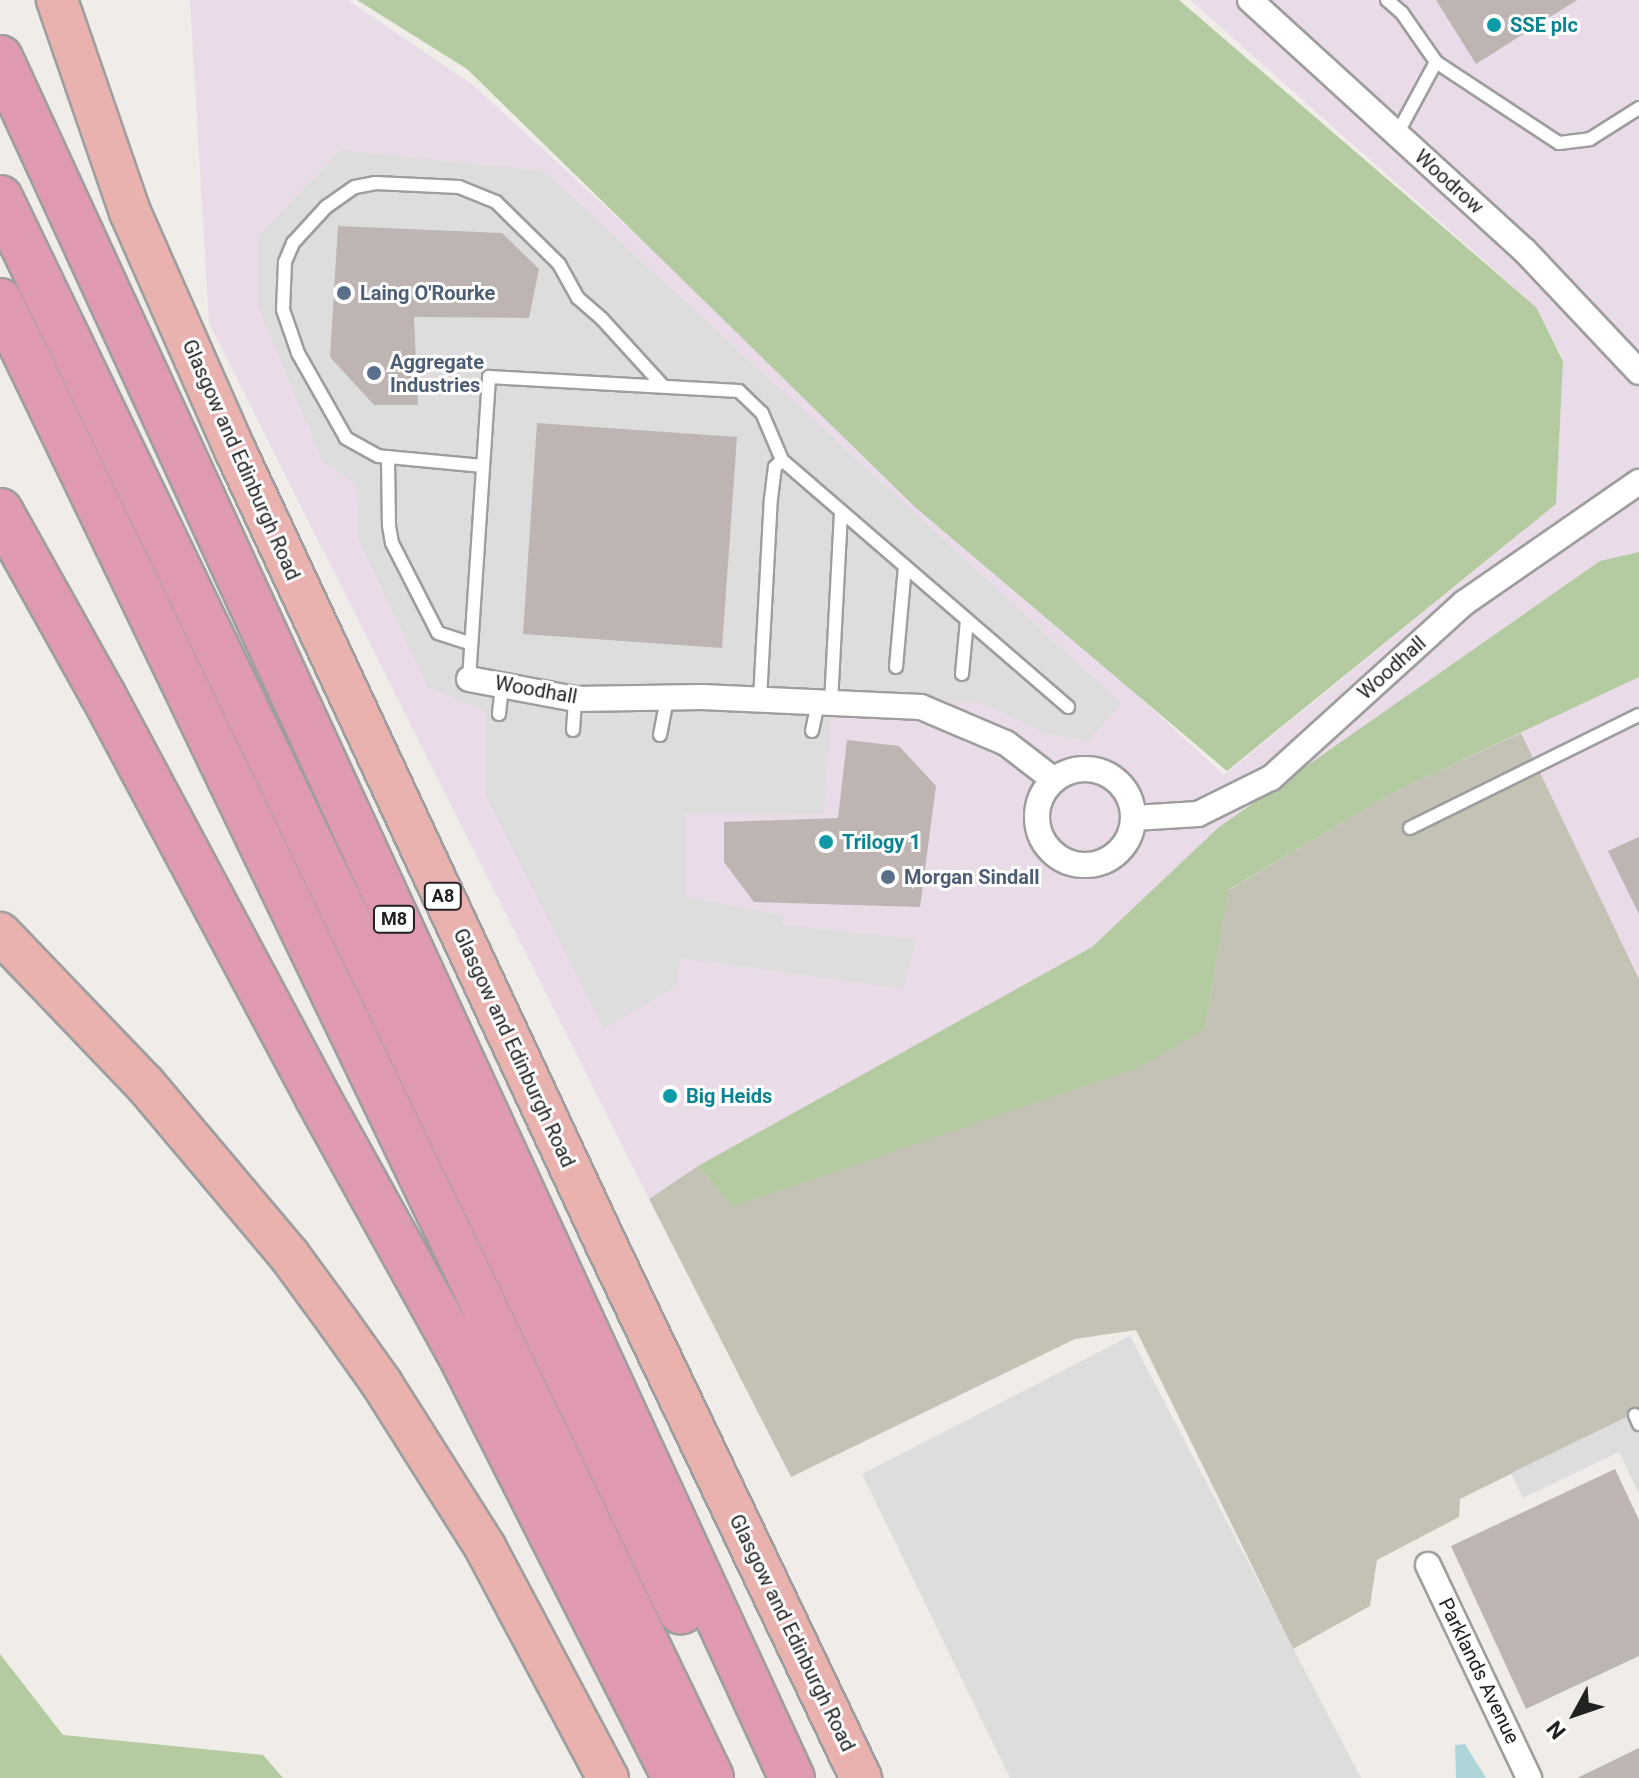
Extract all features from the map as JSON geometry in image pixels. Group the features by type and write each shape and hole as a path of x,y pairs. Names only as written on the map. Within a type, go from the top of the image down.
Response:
{"highway":[{"name":"Glasgow and Edinburgh Road","path":"57,0 130,212 236,452 593,1217 861,1778"},
{"name":"M8","path":"0,58 792,1778"},
{"path":"27,117 38,182 94,321 294,769 320,868"},
{"name":"M8","path":"0,198 320,868 761,1778"},
{"path":"0,301 711,1778"},
{"path":"0,511 459,1352 675,1778"},
{"path":"0,933 144,1083 289,1255 338,1322 485,1547 608,1778"}],"street":[{"name":"Woodrow","path":"1250,0 1525,251 1639,372"},
{"name":"Woodhall","path":"1134,818 1198,814 1271,778 1464,603 1639,482"},
{"name":"Woodhall","path":"469,679 575,699 760,699 921,707 1006,743 1054,780"},
{"path":"1092,769 1109,775 1129,797 1134,818 1130,835 1110,859 1092,865 1066,862 1049,850 1037,823 1041,797 1054,780 1076,770 1092,769"},
{"name":"Parklands Avenue","path":"1428,1565 1529,1778"}],"lane":[{"path":"1387,0 1402,13 1436,62 1559,143 1590,139 1639,108"},
{"path":"1397,134 1436,62"},
{"path":"483,466 378,456 346,438 298,353 283,310 285,262 293,243 326,207 355,187 376,183 459,187 496,202 559,264 578,298 602,319 662,385"},
{"name":"Woodhall","path":"469,679 489,377 739,391 762,413 782,460"},
{"path":"388,457 392,543 438,633 471,644"},
{"path":"760,699 771,499 775,467 782,460 1068,707"},
{"path":"812,731 824,703 841,511"},
{"path":"896,667 905,566"},
{"path":"962,674 967,620"},
{"path":"499,714 502,684"},
{"path":"660,735 667,698"},
{"path":"573,730 575,699"},
{"path":"1410,828 1639,715"}],"shaded area":[{"path":"190,0 348,0 473,85 1224,775 1556,504 1563,358 1535,306 1190,0 1639,0 1639,979 1520,733 698,1166 649,1199 209,323"},
{"path":"340,150 544,171 1121,703 1089,741 1050,735 979,702 832,697 824,814 685,813 685,897 784,915 781,925 917,939 903,989 681,958 675,987 604,1029 485,794 485,711 428,687 358,538 356,485 322,460 258,306 258,237"},
{"path":"1521,733 1639,979 1639,1411 1460,1499 1459,1517 1377,1560 1370,1606 1293,1649 1136,1330 1075,1339 791,1477 649,1199 698,1166 733,1207 1205,1029 1227,891 1392,793"},
{"path":"1130,1336 1361,1778 1010,1778 862,1474"},
{"path":"1639,1411 1639,1494 1619,1452 1523,1498 1511,1473"}],"green space":[{"path":"357,0 1179,0 1536,307 1563,361 1556,504 1227,771 915,507 467,69"},
{"path":"1639,552 1639,677 1392,793 1228,890 1205,1029 1140,1067 733,1207 698,1166 1092,947 1219,827 1600,561"},
{"path":"0,1654 63,1735 263,1755 283,1778 0,1778"}],"water":[{"path":"1465,1744 1486,1778 1456,1778 1455,1745"}],"building":[{"name":"SSE plc","path":"1436,0 1577,0 1476,64"},
{"path":"338,226 502,233 539,269 529,318 414,317 418,405 374,405 330,357"},
{"path":"537,423 737,437 722,648 523,634"},
{"name":"Trilogy 1","path":"847,740 899,746 936,786 920,907 754,902 724,862 724,822 838,818"},
{"path":"1639,837 1639,914 1608,851"},
{"path":"1615,1469 1639,1520 1639,1656 1526,1709 1451,1546"},
{"path":"1639,1748 1639,1778 1577,1778"}],"place":[{"name":"SSE plc","path":"1494,25"},
{"name":"Laing O'Rourke","path":"344,293"},
{"name":"Aggregate Industries","path":"374,373"},
{"name":"Trilogy 1","path":"826,842"},
{"name":"Morgan Sindall","path":"888,877"},
{"name":"Big Heids","path":"670,1096"}]}
